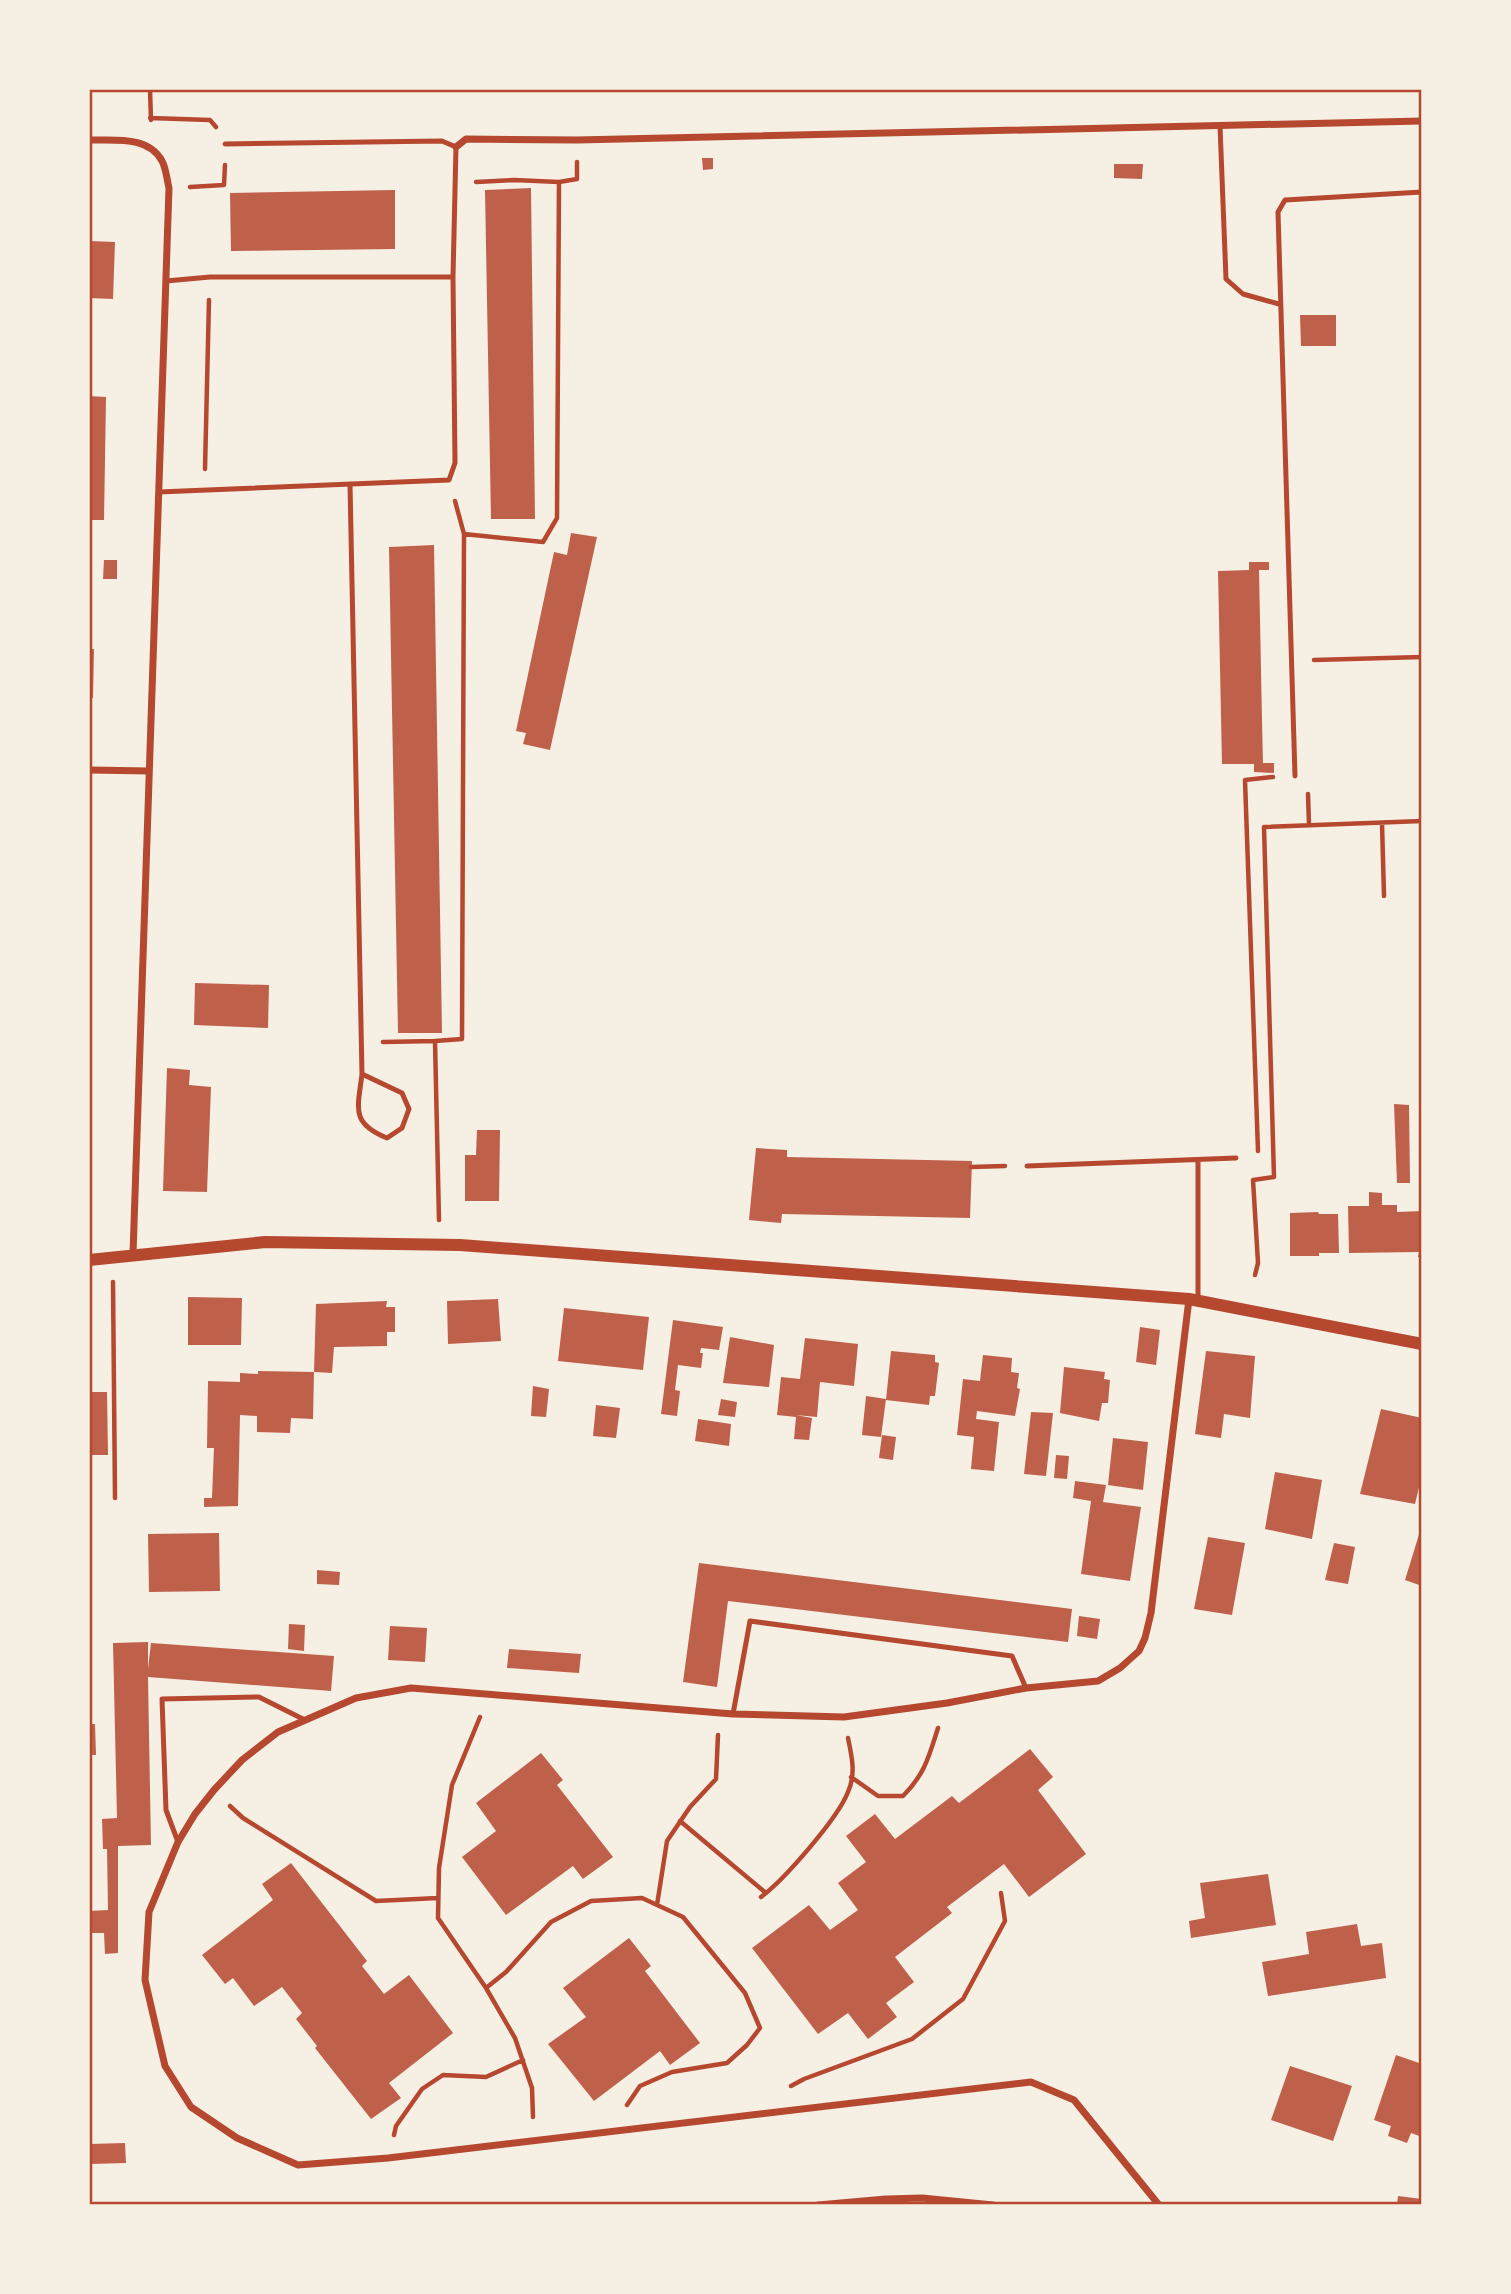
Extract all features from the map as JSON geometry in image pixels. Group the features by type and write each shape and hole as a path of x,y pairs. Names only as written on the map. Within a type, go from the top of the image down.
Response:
{"street":[{"path":"456,147 466,139 577,140 1422,121"},
{"path":"89,140 138,142 162,161 169,188 133,1254"},
{"path":"89,770 149,771"},
{"path":"89,1260 265,1242 439,1245 1193,1300 1422,1344"},
{"path":"1159,2205 1074,2100 1031,2082 388,2158 298,2165 237,2138 191,2107 165,2066 145,1980 149,1912 178,1842 214,1790 242,1760 278,1732 356,1698 411,1688 733,1714 844,1717 947,1703 1026,1688 1098,1681 1120,1668 1139,1651 1145,1638 1193,1300"},
{"path":"818,2205 922,2198 993,2205"}],"lane":[{"path":"1220,126 1226,279 1243,294 1279,304"},
{"path":"159,492 449,480 455,463 453,277 456,147 442,141 225,144"},
{"path":"1295,776 1278,212 1285,200 1422,192"},
{"path":"166,281 210,277 453,277"},
{"path":"350,484 362,1074 357,1110 368,1130 387,1138 402,1128 409,1109 401,1093 362,1074"},
{"path":"1027,1166 1236,1158"},
{"path":"1193,1300 1198,1160"},
{"path":"733,1714 750,1621 1012,1656 1026,1688"},
{"path":"178,1842 166,1810 162,1699 259,1697 306,1720"}],"path":[{"path":"150,118 210,120 221,131 225,144 224,185 169,188"},
{"path":"454,183 514,180 559,182 576,179 577,162"},
{"path":"464,534 543,542 557,518 559,182"},
{"path":"204,491 210,277"},
{"path":"361,1042 463,1038 464,534 449,480"},
{"path":"1306,660 1422,657"},
{"path":"1236,1158 1258,1158 1245,780 1295,776"},
{"path":"1308,784 1309,825"},
{"path":"1255,1275 1258,1263 1253,1180 1274,1177 1264,827 1422,821"},
{"path":"1382,823 1384,896"},
{"path":"435,1041 439,1245"},
{"path":"971,1167 1027,1166"},
{"path":"113,1256 116,1498"},
{"path":"489,1693 452,1785 439,1868 438,1918 486,1988 515,2038 531,2088 534,2141"},
{"path":"851,1777 878,1796 903,1796 918,1781 926,1766 947,1703"},
{"path":"657,1905 667,1841 690,1807 716,1779 719,1713"},
{"path":"680,1821 764,1895 820,1835 848,1793 854,1765 844,1717"},
{"path":"214,1790 243,1818 376,1901 439,1898"},
{"path":"784,2090 804,2079 912,2039 963,1998 1006,1921 1000,1893"},
{"path":"486,1988 506,1972 551,1922 591,1902 642,1898 684,1917 745,1993 760,2028 747,2045 727,2063 672,2072 640,2086 624,2110 616,2132"},
{"path":"388,2158 396,2126 422,2089 443,2075 486,2077 523,2060"}],"building":[{"path":"702,158 713,158 713,169 703,170"},
{"path":"1114,164 1143,164 1142,179 1114,178"},
{"path":"531,188 535,519 491,519 485,190"},
{"path":"395,190 395,249 231,251 230,193"},
{"path":"89,241 115,242 113,299 89,298"},
{"path":"1300,315 1336,315 1336,346 1301,346"},
{"path":"89,396 106,397 104,520 89,520"},
{"path":"571,533 597,537 550,750 523,744 526,733 516,731 554,552 567,555"},
{"path":"434,545 442,1033 398,1033 389,547"},
{"path":"104,560 117,560 117,579 103,579"},
{"path":"1249,562 1269,562 1269,570 1259,570 1263,763 1274,763 1274,773 1254,772 1254,764 1222,764 1218,571 1249,570"},
{"path":"89,649 94,649 93,698 89,698"},
{"path":"195,983 269,985 268,1028 194,1025"},
{"path":"167,1068 190,1070 189,1085 211,1087 207,1192 163,1191"},
{"path":"1394,1104 1409,1105 1410,1183 1397,1183"},
{"path":"477,1130 500,1130 499,1201 465,1201 465,1155 476,1155"},
{"path":"756,1148 787,1150 787,1157 972,1161 970,1218 782,1214 781,1223 749,1220"},
{"path":"1369,1192 1382,1193 1382,1205 1397,1205 1397,1212 1422,1211 1422,1257 1418,1257 1419,1252 1349,1253 1348,1206 1369,1206"},
{"path":"1290,1213 1338,1214 1339,1253 1290,1256"},
{"path":"188,1297 242,1298 241,1345 188,1345"},
{"path":"498,1299 501,1341 448,1344 447,1301"},
{"path":"387,1301 386,1307 395,1307 395,1332 387,1332 387,1346 334,1347 332,1373 314,1372 316,1304"},
{"path":"564,1308 649,1317 643,1370 558,1361"},
{"path":"673,1320 723,1327 719,1350 701,1348 701,1368 678,1365 675,1390 680,1391 677,1416 661,1414"},
{"path":"1140,1327 1160,1330 1156,1365 1136,1362"},
{"path":"730,1337 774,1345 769,1387 723,1383"},
{"path":"805,1338 858,1344 854,1386 820,1382 817,1417 796,1415 812,1418 809,1440 794,1439 796,1417 777,1415 781,1377 800,1379"},
{"path":"891,1351 935,1355 935,1362 939,1363 935,1396 930,1396 929,1405 886,1400"},
{"path":"1206,1351 1255,1356 1250,1418 1224,1414 1221,1438 1195,1434"},
{"path":"983,1355 1012,1358 1011,1372 1019,1373 1017,1388 1020,1389 1015,1416 977,1411 976,1419 999,1422 994,1471 971,1469 974,1437 957,1435 963,1379 980,1381"},
{"path":"1064,1367 1105,1372 1104,1379 1110,1380 1108,1403 1102,1403 1099,1421 1060,1413"},
{"path":"258,1371 314,1372 313,1419 291,1418 290,1433 257,1432 257,1416 240,1415 238,1506 204,1507 204,1498 212,1498 214,1448 207,1448 208,1381 240,1382 240,1373 258,1374"},
{"path":"533,1386 549,1389 546,1417 531,1416"},
{"path":"89,1392 107,1392 108,1455 90,1455"},
{"path":"866,1396 886,1399 881,1437 862,1435"},
{"path":"721,1399 737,1402 735,1417 718,1415"},
{"path":"596,1405 620,1408 616,1438 593,1436"},
{"path":"1381,1409 1422,1418 1422,1475 1415,1504 1360,1494"},
{"path":"1031,1412 1053,1413 1046,1476 1024,1474"},
{"path":"698,1419 731,1424 729,1446 695,1441"},
{"path":"882,1435 896,1437 893,1460 879,1458"},
{"path":"1113,1438 1148,1442 1143,1490 1108,1485"},
{"path":"1056,1455 1069,1456 1067,1479 1054,1478"},
{"path":"1275,1472 1322,1480 1312,1539 1265,1529"},
{"path":"1075,1481 1106,1485 1103,1502 1141,1507 1130,1581 1081,1574 1091,1501 1073,1498"},
{"path":"1422,1528 1422,1586 1405,1580"},
{"path":"219,1533 220,1591 149,1592 148,1534"},
{"path":"1208,1537 1245,1543 1232,1615 1194,1609"},
{"path":"1334,1543 1355,1547 1348,1584 1325,1580"},
{"path":"699,1563 1072,1609 1068,1642 728,1601 717,1687 683,1682"},
{"path":"317,1570 340,1572 339,1585 317,1584"},
{"path":"1079,1616 1100,1619 1097,1639 1077,1636"},
{"path":"289,1624 305,1625 304,1651 288,1649"},
{"path":"390,1626 427,1628 425,1662 388,1660"},
{"path":"148,1642 148,1669 151,1643 334,1656 331,1691 148,1677 151,1845 118,1846 118,1953 105,1954 104,1933 89,1933 89,1911 108,1910 107,1849 103,1849 102,1819 117,1818 113,1643"},
{"path":"509,1649 581,1654 579,1673 507,1668"},
{"path":"89,1724 95,1724 96,1755 89,1755"},
{"path":"1030,1749 1053,1777 1038,1790 1086,1854 1029,1897 1004,1864 947,1907 952,1913 895,1957 914,1982 886,2003 897,2017 868,2039 848,2013 818,2034 752,1948 809,1905 830,1930 858,1910 838,1883 866,1862 846,1836 875,1814 895,1839 952,1796 959,1803"},
{"path":"541,1753 563,1780 557,1785 613,1857 583,1879 573,1866 506,1915 462,1857 496,1831 476,1803"},
{"path":"291,1863 367,1961 362,1966 384,1994 409,1975 453,2033 389,2083 401,2098 371,2119 315,2048 317,2046 296,2019 302,2013 282,1987 254,2006 233,1978 225,1984 202,1955 273,1900 262,1884"},
{"path":"1268,1874 1276,1925 1191,1938 1189,1921 1205,1918 1200,1883"},
{"path":"1357,1924 1361,1946 1382,1943 1386,1978 1268,1996 1262,1962 1309,1954 1306,1932"},
{"path":"629,1938 651,1966 645,1971 700,2043 670,2065 660,2051 594,2101 548,2044 586,2017 563,1988"},
{"path":"1396,2055 1422,2064 1422,2137 1411,2133 1407,2143 1388,2136 1391,2126 1374,2120"},
{"path":"1290,2066 1352,2086 1333,2141 1271,2120"},
{"path":"125,2143 126,2163 91,2164 90,2144"},
{"path":"1398,2196 1422,2199 1422,2205 1397,2205"}]}
